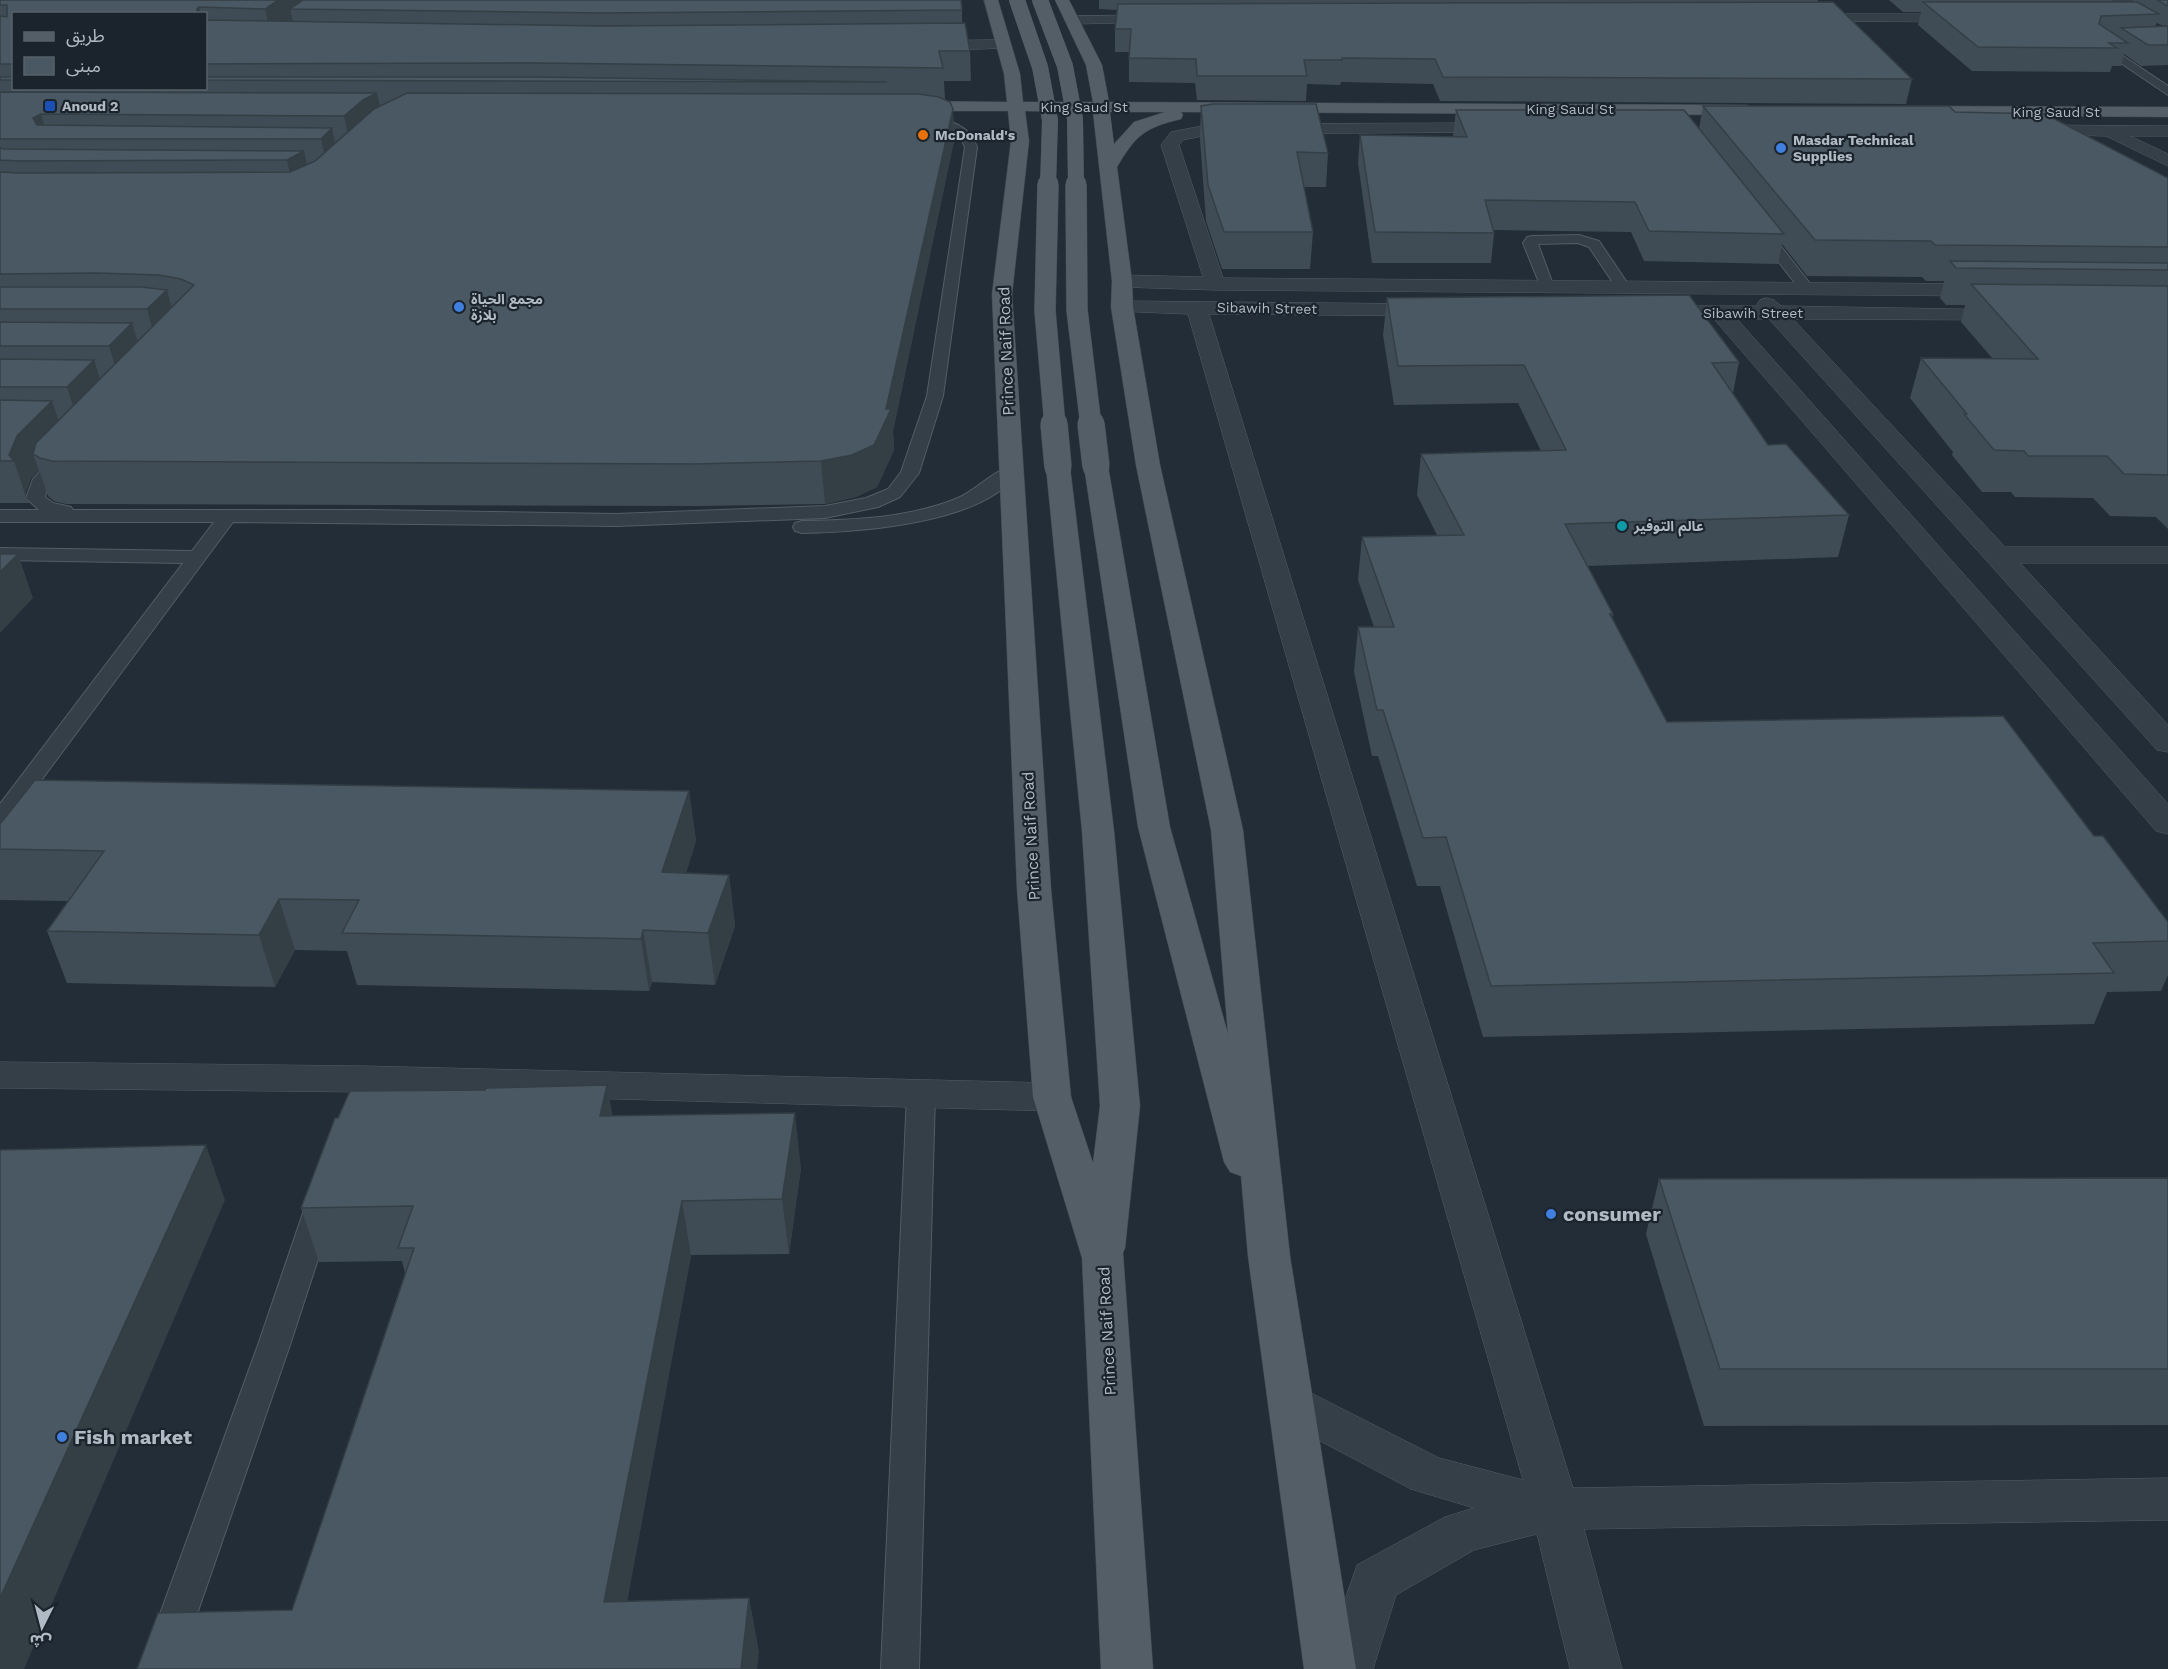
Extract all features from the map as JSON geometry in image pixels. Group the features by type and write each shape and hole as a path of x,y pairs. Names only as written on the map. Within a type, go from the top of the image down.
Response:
{"main road":[{"name":"Prince Naif Road","path":"991,0 1006,98 1002,294 1034,889 1052,1097 1103,1258 1127,1669"},
{"path":"1017,0 1040,67 1050,120 1045,310 1058,467 1098,831 1120,1106 1103,1258"},
{"path":"1040,0 1065,66 1075,119 1077,310 1096,466 1154,827 1269,1256"},
{"path":"1062,0 1093,62 1105,94 1108,168 1122,294 1148,465 1227,830 1269,1256 1330,1669"},
{"path":"899,103 929,90"},
{"path":"1144,91 1287,98"},
{"name":"King Saud St","path":"899,103 1105,94 1763,104 1216,107 1105,94"},
{"path":"899,103 949,111 1006,98"},
{"name":"King Saud St","path":"2168,99 1900,104 2168,112"},
{"path":"1108,168 1129,133 1141,124 1216,107"}],"street":[{"path":"2105,0 2168,1"},
{"path":"2105,0 2134,18"},
{"path":"1793,18 1981,18"},
{"path":"1072,20 1178,19"},
{"path":"2151,28 2168,39"},
{"path":"911,46 1006,98"},
{"path":"1518,128 1212,129 1177,136 1170,145 1206,296 1538,1444 1596,1669"},
{"path":"2019,130 2168,131"},
{"path":"2054,130 2085,146"},
{"path":"2107,131 2168,161"},
{"name":"Sibawih Street","path":"1122,294 1206,296 1547,287 2005,290"},
{"path":"1754,289 2168,743"},
{"name":"Sibawih Street","path":"1122,294 1206,296 1446,310"},
{"name":"Sibawih Street","path":"1637,312 2033,314"},
{"path":"1720,313 2168,824"},
{"path":"1996,555 2168,555"},
{"path":"0,1075 358,1096 921,1095 1052,1097"},
{"path":"1291,1404 1428,1475 1554,1509"},
{"path":"1347,1669 1375,1581 1462,1532 1554,1509 2168,1500"}],"lane":[{"path":"2168,39 2099,43 2098,45 2168,91"},
{"path":"616,520 825,512 871,503 894,493 909,473 935,396 971,147 969,136 962,130 899,103"},
{"path":"1748,214 1807,289"},
{"path":"1547,287 1530,243 1532,240 1579,239 1594,243 1623,287"},
{"path":"6,516 35,498 39,483 78,443"},
{"path":"6,516 616,520 847,527 896,520 944,508 982,493 1010,472"},
{"path":"894,493 896,520"},
{"path":"35,498 47,508 87,516"},
{"path":"0,820 228,516"},
{"path":"0,554 198,557"},
{"path":"900,1669 921,1095"},
{"path":"159,1669 274,1345 330,1179"}],"building":[{"path":"0,0 278,0 265,9 199,7 197,12 12,12 12,64 0,64 0,16 7,17 7,5 0,5"},
{"path":"303,0 961,0 962,10 600,13 290,9"},
{"path":"2157,0 2168,0 2168,6"},
{"path":"1833,2 1912,79 1443,77 1435,59 1342,58 1342,60 1304,60 1307,76 1197,76 1196,59 1129,58 1131,29 1115,29 1118,4"},
{"path":"1923,2 2137,2 2159,14 2101,16 2099,24 2128,43 2109,43 2117,48 1978,47"},
{"path":"207,20 600,26 965,23 970,51 939,51 943,68 536,63 207,64"},
{"path":"2168,26 2168,45 2148,45 2121,28"},
{"path":"0,77 12,77 12,80 0,80"},
{"path":"207,77 536,77 887,82 207,80"},
{"path":"0,92 377,93 363,100 344,116 41,114 33,118 37,125 332,128 321,139 0,139"},
{"name":"مجمع الحياة بلازة","path":"407,93 919,94 939,97 950,102 953,109 886,409 891,409 874,445 852,455 821,461 695,464 52,461 33,454 36,443 194,285 181,279 159,275 0,274 0,172 290,172 315,161 374,109"},
{"path":"1316,104 1328,153 1297,152 1313,232 1224,232 1208,185 1201,106"},
{"path":"1703,106 1949,106 1955,112 2045,114 2168,178 2168,247 1935,245 1931,241 1815,240"},
{"path":"1456,110 1684,110 1784,234 1649,231 1635,202 1485,200 1494,233 1375,232 1360,135 1467,137"},
{"path":"0,147 3,149 304,151 287,160 20,161 0,160"},
{"path":"1950,261 2168,263 2168,270 1956,268"},
{"path":"1971,284 2168,286 2168,475 2124,474 2107,456 2028,456 2024,451 1994,450 1921,358 2038,359"},
{"path":"0,287 142,287 167,290 147,309 0,309"},
{"path":"1689,295 1739,362 1712,363 1768,445 1786,444 1849,515 1565,524 1667,722 2003,716 2094,836 2103,836 2168,922 2168,941 2093,943 2114,973 1491,986 1446,837 1423,838 1383,710 1377,710 1358,627 1394,627 1362,537 1464,535 1421,454 1566,450 1524,365 1398,366 1387,298"},
{"path":"0,322 132,323 109,346 0,346"},
{"path":"0,359 94,360 67,387 0,387"},
{"path":"0,400 52,401 17,436 9,455 14,461 0,461"},
{"path":"0,554 18,554 0,572"},
{"path":"35,780 689,791 662,872 729,875 708,933 643,930 641,939 342,933 359,900 279,899 259,935 47,931 104,851 0,849 0,824"},
{"path":"607,1085 600,1116 795,1113 782,1199 682,1201 604,1602 749,1598 741,1669 137,1669 158,1613 292,1610 414,1248 398,1248 413,1206 301,1208 335,1118 338,1118 350,1091 485,1090 486,1088"},
{"name":"Fish market","path":"206,1145 0,1598 0,1150"},
{"path":"2168,1178 2168,1369 1720,1369 1659,1179"}],"place":[{"name":"Anoud 2","path":"50,106"},
{"name":"McDonald's","path":"923,135"},
{"name":"Masdar Technical Supplies","path":"1781,148"},
{"name":"مجمع الحياة بلازة","path":"459,307"},
{"name":"عالم التوفير","path":"1622,526"},
{"name":"consumer","path":"1551,1214"},
{"name":"Fish market","path":"62,1437"}]}
